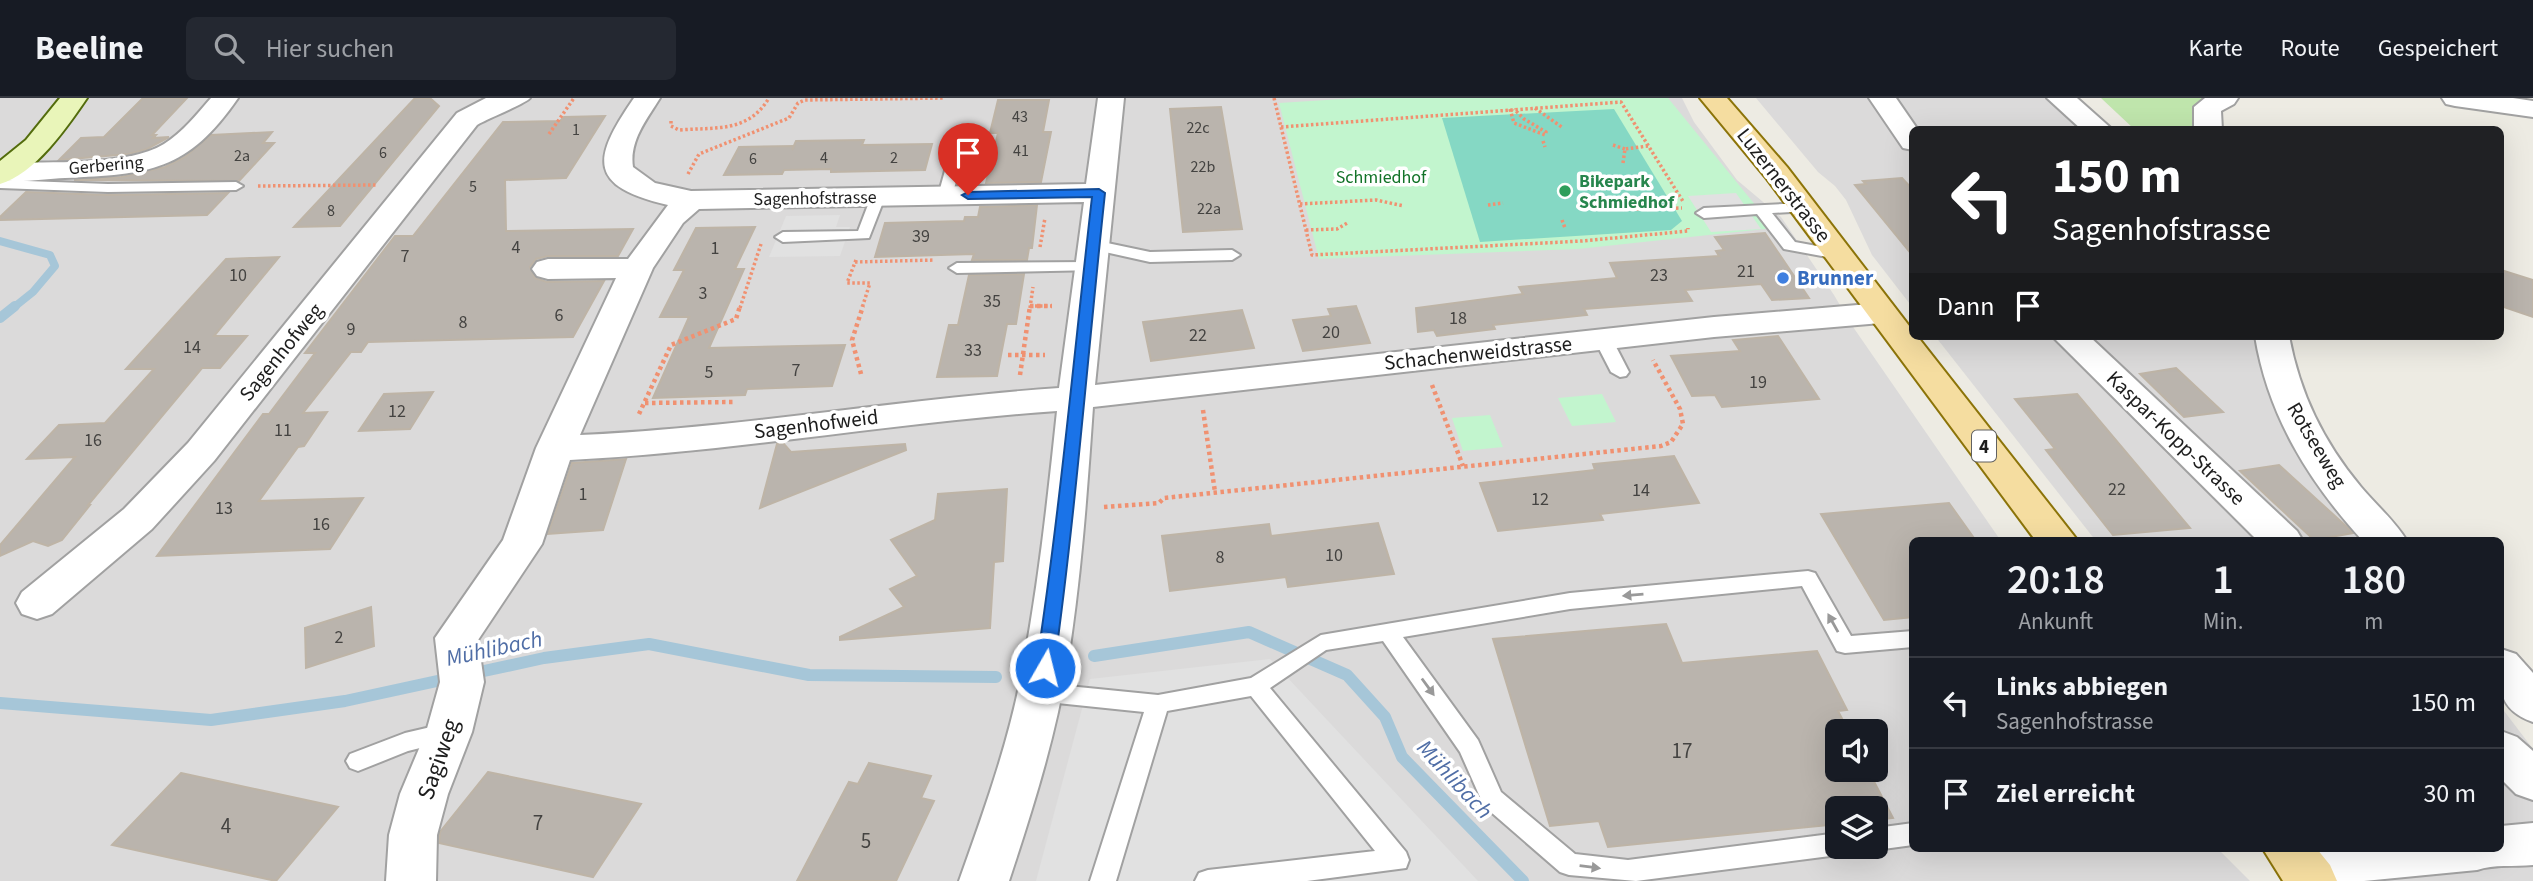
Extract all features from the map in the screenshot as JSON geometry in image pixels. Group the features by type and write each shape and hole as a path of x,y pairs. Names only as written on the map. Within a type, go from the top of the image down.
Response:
{"main road":[{"path":"1,177 36,146 74,98"},
{"name":"Luzernerstrasse","path":"1713,98 1804,208 1881,313 2055,537"}],"street":[{"name":"Gerbering","path":"1,177 132,166 150,162 178,149 225,98"},
{"name":"Sagenhofweg","path":"37,603 138,519 201,452 467,119 486,107 517,98"},
{"name":"Sagenhofstrasse","path":"647,98 622,141 617,157 618,165 622,173 634,183 683,199 1099,193"},
{"path":"984,881 1015,791 1045,668 1066,508 1111,98"},
{"path":"1882,98 1909,136"},
{"path":"2060,98 2094,126"},
{"path":"2207,126 2208,107 2225,98"},
{"path":"2455,98 2533,109"},
{"path":"563,431 637,268 683,199"},
{"path":"548,269 637,268"},
{"name":"Schachenweidstrasse","path":"1076,398 1638,335 1881,313"},
{"name":"Kaspar-Kopp-Strasse","path":"2073,340 2279,537"},
{"name":"Rotseeweg","path":"2273,340 2290,406 2319,456 2350,499 2383,537"},
{"name":"Sagenhofweid","path":"563,431 628,446 1017,401 1076,398"},
{"name":"Sagiweg","path":"411,881 413,835 424,794 449,732 462,682 456,638 522,544 563,431"},
{"path":"2504,670 2533,704"},
{"path":"2504,753 2533,780"},
{"path":"2504,847 2533,844"},
{"path":"2300,865 2444,852"}],"lane":[{"path":"945,196 961,138"},
{"path":"1,177 108,188 236,187"},
{"path":"783,237 864,235 878,197"},
{"path":"1704,213 1804,208"},
{"path":"1760,209 1790,246 1838,254"},
{"path":"957,268 1036,267 1092,256 1232,255"},
{"path":"1603,339 1620,372"},
{"path":"1038,692 1158,704 1256,686 1321,643 1570,601 1808,579 1845,645 1909,639"},
{"path":"1388,632 1471,747 1492,799 1569,864 1628,871 1825,846"},
{"path":"1208,881 1397,860 1256,686"},
{"path":"1103,881 1158,704"},
{"path":"358,761 405,742 449,732"},
{"path":"1888,837 1909,835"}],"path":[{"path":"549,134 574,98"},
{"path":"671,121 671,126 679,130 737,125 759,115 769,98"},
{"path":"683,199 699,154 789,118 798,103 805,100 946,98"},
{"path":"1274,98 1312,255 1582,241 1688,231 1689,222"},
{"path":"1281,127 1620,100 1687,208 1636,209"},
{"path":"1534,108 1563,128"},
{"path":"1512,109 1519,117 1533,122 1546,132 1545,135 1528,131 1514,122 1512,109"},
{"path":"1613,145 1625,149 1648,146"},
{"path":"1623,163 1625,149"},
{"path":"253,186 389,185"},
{"path":"1300,204 1376,200 1404,206"},
{"path":"1488,205 1503,203"},
{"path":"1017,401 1045,216"},
{"path":"1562,220 1564,228"},
{"path":"1306,230 1337,229 1349,222"},
{"path":"563,431 640,414 671,345 736,319 766,233"},
{"path":"861,374 852,340 870,283 848,283 864,235"},
{"path":"1066,508 1126,507 1159,503 1164,498 1215,492 1661,446 1671,442 1683,424 1680,409 1638,335"},
{"path":"1008,355 1050,355"},
{"path":"1422,359 1463,466"},
{"path":"1198,384 1215,492"},
{"path":"645,403 736,402"}],"shaded area":[{"path":"0,98 1682,98 1694,122 1737,180 1781,217 1851,324 1998,537 1909,537 1909,852 2221,852 2250,881 0,881"},
{"path":"1756,98 2067,98 2092,126 1909,126 1909,303 1872,255 1846,200 1835,186 1818,172"},
{"path":"1736,193 1761,229 1711,232 1688,196"},
{"path":"840,215 836,227 850,227 840,256 769,257 786,216"},
{"path":"1938,340 2271,340 2371,537 2093,537"},
{"path":"1270,659 1478,881 1036,881 1090,679"},
{"path":"2504,711 2533,749 2533,881 2364,881 2338,852 2504,852"}],"green space":[{"name":"Schmiedhof","path":"1358,98 1668,98 1774,228 1578,249 1319,259 1279,103"},
{"path":"2101,98 2206,98 2198,126 2131,126"},
{"name":"Bikepark Schmiedhof","path":"1614,109 1682,221 1671,230 1480,242 1442,118"},
{"path":"1602,394 1616,422 1572,426 1558,398"},
{"path":"1490,415 1503,447 1463,451 1452,418"}],"building":[{"path":"143,98 187,98 152,135 156,135 153,138 169,137 147,149 129,154 59,160 81,138 104,137"},
{"path":"415,98 430,98 439,106 340,226 294,227"},
{"path":"998,100 1049,100 1043,132 1051,132 1041,182 986,183 998,133 990,133"},
{"path":"1221,107 1242,229 1183,232 1170,109"},
{"path":"605,116 566,178 505,180 506,231 633,229 618,256 548,256 536,259 530,267 535,278 547,282 604,281 573,337 368,342 361,352 351,352 303,413 327,412 304,446 298,447 259,501 363,498 330,549 157,556 263,414 269,414 315,353 305,353 395,236 413,236 503,122 560,121 564,117"},
{"path":"272,132 263,143 274,143 239,181 74,180 121,177 165,167 185,157 211,135"},
{"path":"864,140 862,145 932,144 925,170 784,170 782,174 724,175 739,147 794,146 796,141"},
{"path":"1902,178 1909,186 1909,251 1855,185 1866,184 1863,181"},
{"path":"26,192 108,195 228,193 207,215 0,220"},
{"path":"1037,205 1032,248 1029,248 1027,260 972,260 974,254 875,257 885,223 964,221 965,217 978,217 980,207"},
{"path":"755,227 735,269 744,269 709,348 845,345 832,386 747,389 745,395 653,398 689,317 660,317 684,270 674,270 696,228"},
{"path":"1765,233 1809,298 1772,300 1761,284 1685,290 1692,301 1584,309 1587,315 1493,325 1495,329 1437,336 1434,330 1418,332 1416,308 1523,294 1519,287 1617,278 1610,263 1719,256 1716,251 1724,250 1715,237"},
{"path":"279,257 214,336 247,336 220,368 202,368 62,540 48,546 33,541 0,556 0,545 75,457 27,459 59,425 105,423 154,369 126,369 226,259"},
{"path":"2504,271 2533,280 2533,317 2504,307"},
{"path":"1024,274 1016,324 1007,324 997,376 937,377 949,325 958,325 969,275"},
{"path":"1356,306 1370,343 1303,351 1293,320 1331,316 1328,309"},
{"path":"1242,310 1254,348 1151,361 1143,322"},
{"path":"1778,336 1819,399 1722,407 1715,395 1692,396 1671,356 1740,351 1733,340"},
{"path":"2176,368 2223,412 2184,417 2140,374"},
{"path":"433,392 410,429 359,431 384,394"},
{"path":"2077,394 2190,528 2113,535 2046,450 2055,449 2015,399"},
{"path":"783,443 791,452 905,444 906,450 760,508 777,444"},
{"path":"1674,456 1699,503 1600,514 1603,520 1498,531 1480,483 1595,470 1593,464"},
{"path":"626,459 603,530 548,534 572,463"},
{"path":"2279,465 2353,533 2311,537 2240,471"},
{"path":"1007,489 1003,561 994,562 990,628 840,640 840,637 904,607 890,589 917,576 891,540 935,520 938,494"},
{"path":"1949,503 1973,537 1909,537 1909,617 1884,620 1821,514"},
{"path":"1378,523 1394,574 1288,587 1286,577 1170,591 1162,536 1269,524 1271,536"},
{"path":"371,607 374,646 306,668 305,628"},
{"path":"1666,624 1682,663 1817,651 1847,710 1838,711 1842,719 1825,719 1825,782 1874,782 1882,796 1825,796 1825,825 1608,847 1599,821 1550,826 1493,639"},
{"path":"869,763 931,776 921,798 934,801 896,881 797,881 849,782 858,784"},
{"path":"488,772 641,804 593,877 439,843 440,832"},
{"path":"181,773 338,807 276,881 112,845"}],"waterway":[{"name":"Mühlibach","path":"0,241 50,255 55,266 33,292 13,308"},
{"name":"Mühlibach","path":"0,318 15,306"},
{"name":"Mühlibach","path":"1094,656 1249,632 1347,675 1385,717 1402,757 1523,881"},
{"name":"Mühlibach","path":"470,674 544,658 649,644 809,675 996,677"},
{"name":"Mühlibach","path":"0,703 211,720 345,701 451,678"}],"place":[{"name":"Bikepark Schmiedhof","path":"1565,191"},
{"name":"Brunner","path":"1783,278"}],"route":[{"path":"968,195 1099,193 1076,398 1064,540 1045,668"}]}
